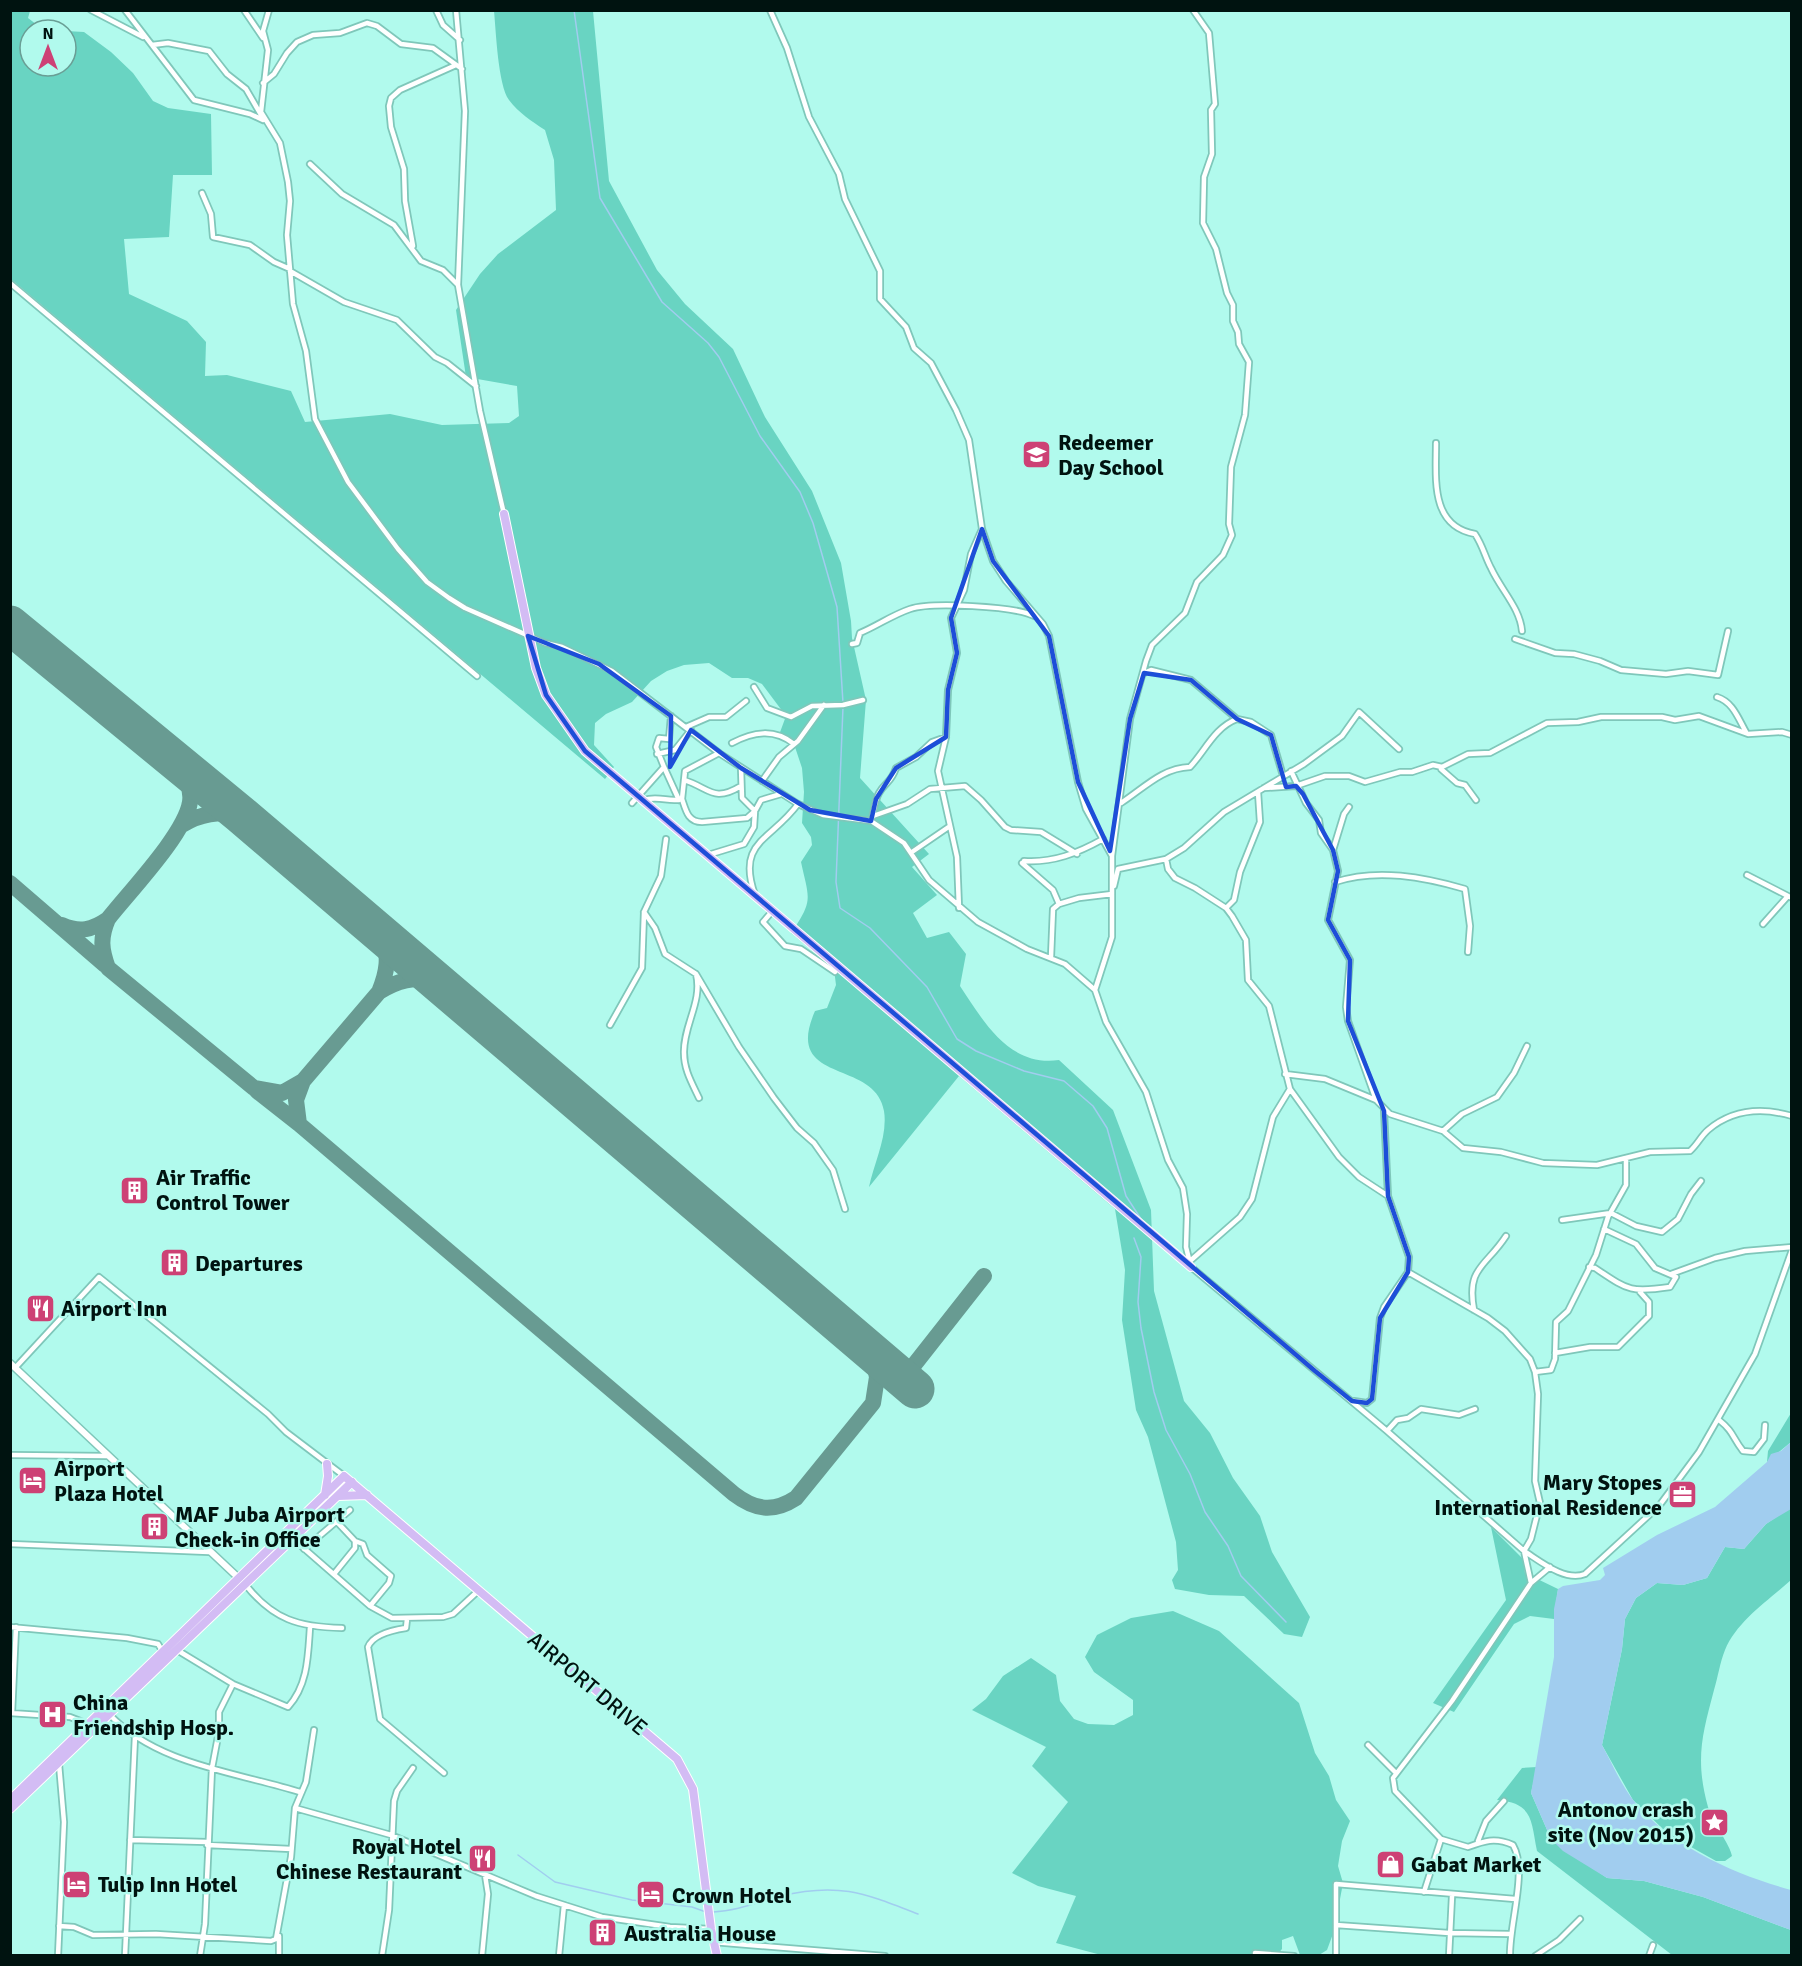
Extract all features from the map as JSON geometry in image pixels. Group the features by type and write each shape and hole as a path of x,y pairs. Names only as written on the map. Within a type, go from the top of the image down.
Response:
{"main road":[{"path":"504,514 528,636 546,695 566,727 585,751 1190,1264"},
{"path":"324,1496 328,1476 327,1464"},
{"path":"15,1797 59,1764 177,1650 344,1476"},
{"name":"AIRPORT DRIVE","path":"344,1476 681,1765 690,1781 695,1800 711,1929 717,1956"},
{"path":"10,1809 15,1797 163,1652 352,1482"},
{"path":"336,1496 367,1495"}],"street":[{"path":"91,10 146,38"},
{"path":"125,10 194,100 250,114 268,124"},
{"path":"244,10 268,50 263,83 262,116"},
{"path":"264,40 264,21 268,10"},
{"path":"436,10 443,25 460,40"},
{"path":"456,10 465,111 458,285 494,477 504,514"},
{"path":"770,10 787,48 809,117 839,174 845,199 880,271 880,299 906,327 914,348 931,363 969,440 982,529 993,561 1049,636 1078,782 1086,809 1112,856"},
{"path":"1095,990 1112,937 1112,856 1121,802 1130,719 1152,645 1185,613 1197,582 1223,555 1232,535 1229,524 1231,467 1238,451 1249,389 1249,362 1239,344 1238,332 1233,321 1233,305 1227,293 1215,249 1203,223 1204,177 1212,154 1211,110 1215,104 1209,33 1193,10"},
{"path":"263,83 274,74 297,42 313,35 340,33 367,23 376,26 401,44 433,48 462,69"},
{"path":"152,45 168,43 208,51 227,74 246,89 280,143 290,196 287,235 290,270 298,328 306,351 315,419 348,482 398,549 427,582 465,608 606,667 741,768 798,804 823,815 872,818 907,804 930,789 965,786 1005,827 1011,830 1041,832 1077,854"},
{"path":"413,246 405,201 404,170 391,127 389,106 391,98 400,90 456,65"},
{"path":"310,164 342,194 394,225 413,246 422,261 443,270 458,285"},
{"path":"202,193 211,214 213,237 250,244 274,262 344,302 397,320 431,354 476,386"},
{"path":"10,283 477,675"},
{"path":"1436,443 1434,457 1444,515 1451,525 1475,534 1488,555 1489,567 1520,615 1522,631"},
{"path":"959,908 957,857 938,771 946,737 948,690 957,653 951,618 958,606 968,576 971,554 982,529"},
{"path":"852,644 857,642 860,633 912,609 933,604 1028,613 1036,617"},
{"path":"1515,639 1555,653 1574,654 1600,661 1621,670 1666,674 1688,670 1718,675 1728,631"},
{"path":"1144,673 1151,670 1191,680 1237,719 1251,722 1271,735 1283,776"},
{"path":"754,687 767,708 794,717 812,706 863,700"},
{"path":"1717,697 1725,699 1733,708 1748,734"},
{"path":"657,754 675,750 689,729 709,717 726,717 746,701"},
{"path":"762,781 779,757 794,744 824,705"},
{"path":"1112,894 1118,869 1166,859 1184,848 1224,812 1291,771 1342,736 1359,712 1399,749"},
{"path":"671,716 671,735 669,739 659,738 657,754 689,818 696,822 747,818 755,811 761,800 781,794"},
{"path":"1264,788 1296,786 1325,776 1349,776 1365,782 1433,765 1442,767 1468,754 1490,753 1546,723 1578,722 1601,717 1662,717 1675,720 1699,716 1748,734 1782,732 1791,735"},
{"path":"1121,802 1147,786 1152,779 1179,768 1190,767 1206,744 1227,723 1237,719"},
{"path":"732,743 747,735 765,733 782,735 794,744"},
{"path":"872,818 876,799 884,786 892,781 896,768 916,757 932,742 946,737"},
{"path":"680,800 688,768 702,764 720,753"},
{"path":"642,798 664,767"},
{"path":"708,855 744,844 754,827 755,811 742,798 741,768"},
{"path":"1441,769 1457,783 1466,785 1476,800"},
{"path":"1291,771 1296,786 1319,820 1321,833 1333,850 1338,871 1328,920 1350,960 1346,1007 1348,1021 1376,1100 1384,1111 1443,1131 1463,1148 1501,1152 1543,1163 1597,1165 1668,1150 1690,1151 1716,1123 1747,1110 1775,1111 1791,1116"},
{"path":"684,780 714,795 728,793 741,786"},
{"path":"1226,908 1234,900 1240,872 1260,822 1258,792"},
{"path":"632,802 657,796 680,800"},
{"path":"756,897 748,870 749,860 755,848 798,804"},
{"path":"1333,850 1344,814 1349,807"},
{"path":"872,818 912,852 929,880 959,908 1009,940 1065,964 1095,990 1106,1022 1146,1092 1168,1160 1183,1188 1187,1214 1185,1239 1190,1264 1524,1551 1550,1567 1579,1576 1598,1563 1659,1506 1699,1452 1755,1354 1791,1248 1745,1251 1715,1258 1671,1274"},
{"path":"912,852 924,841 950,826"},
{"path":"610,1025 642,968 644,912 661,876 666,838"},
{"path":"1059,904 1053,890 1023,862 1077,854 1103,839"},
{"path":"1166,859 1168,869 1175,878 1226,908 1246,940 1248,980 1269,1006 1290,1089 1339,1156 1359,1177 1388,1196"},
{"path":"1335,882 1353,876 1379,873 1466,889 1470,926 1467,951"},
{"path":"1747,875 1790,897 1763,924"},
{"path":"1051,957 1053,909 1059,904 1079,898 1112,894"},
{"path":"644,912 655,928 665,954 696,974 739,1047 774,1098 797,1128 814,1143 833,1170 845,1209"},
{"path":"769,915 763,922 772,935 785,946 801,949 836,972"},
{"path":"696,974 697,995 684,1050 688,1077 699,1098"},
{"path":"1443,1131 1462,1114 1497,1098 1514,1073 1527,1046"},
{"path":"1285,1074 1325,1079 1376,1100"},
{"path":"1190,1264 1240,1217 1252,1199 1273,1117 1290,1089"},
{"path":"1352,1401 1366,1404 1372,1399 1380,1318 1384,1307 1408,1272 1409,1257 1388,1196 1384,1111"},
{"path":"1535,1372 1551,1370 1555,1353 1556,1322 1568,1311 1589,1268 1611,1212 1626,1185 1626,1158"},
{"path":"1562,1220 1611,1212 1636,1226 1662,1232 1678,1219 1690,1194 1701,1181"},
{"path":"1589,1268 1595,1268 1626,1289 1640,1292 1670,1287 1676,1277 1655,1268 1636,1244 1604,1229"},
{"path":"1474,1310 1470,1289 1474,1278 1479,1267 1506,1236"},
{"path":"1408,1272 1474,1310 1505,1331 1530,1359 1535,1372 1538,1394 1535,1481 1540,1503 1531,1539 1524,1551 1531,1583"},
{"path":"342,1628 310,1627 293,1623 274,1611 13,1366 99,1277 344,1476"},
{"path":"1555,1353 1590,1347 1618,1347 1649,1316 1649,1302 1640,1292"},
{"path":"1387,1431 1397,1420 1408,1418 1421,1409 1459,1415 1475,1408"},
{"path":"1719,1420 1733,1431 1736,1442 1743,1451 1754,1452 1764,1439 1765,1425"},
{"path":"10,1455 107,1456"},
{"path":"304,1549 350,1510"},
{"path":"337,1522 355,1541 363,1544 367,1555 391,1579 370,1606"},
{"path":"292,1538 370,1606 392,1618 407,1619 453,1614 478,1591"},
{"path":"334,1574 355,1548 355,1541"},
{"path":"10,1544 209,1552"},
{"path":"1510,1956 1510,1934 1518,1859 1513,1845 1503,1841 1478,1841 1467,1847 1441,1839 1395,1791 1393,1785 1395,1772 1452,1701 1531,1583 1550,1567"},
{"path":"407,1619 406,1628 381,1634 370,1642 368,1647 380,1719 444,1773"},
{"path":"88,1724 70,1716 11,1713 13,1627 127,1638 158,1644 163,1652"},
{"path":"177,1650 233,1684 287,1707 290,1706 303,1683 308,1664 310,1627"},
{"path":"200,1956 212,1768 219,1731 220,1709 233,1684"},
{"path":"109,1714 135,1736 166,1753 300,1792"},
{"path":"279,1956 279,1936 295,1808 306,1782 314,1730"},
{"path":"125,1956 135,1736"},
{"path":"1368,1745 1395,1772"},
{"path":"58,1956 63,1822 59,1764"},
{"path":"381,1956 389,1910 391,1835 396,1795 413,1768"},
{"path":"1478,1841 1486,1821 1504,1801"},
{"path":"295,1808 391,1835 485,1875 602,1917 670,1927 711,1929"},
{"path":"1424,1892 1441,1839"},
{"path":"130,1840 291,1849"},
{"path":"482,1956 488,1894 485,1875"},
{"path":"1336,1956 1336,1884 1452,1896 1515,1899"},
{"path":"1449,1956 1452,1896"},
{"path":"559,1956 564,1905"},
{"path":"1534,1956 1559,1940 1580,1919"},
{"path":"1336,1925 1449,1933 1510,1934"},
{"path":"59,1926 74,1927 93,1935 203,1936 273,1941 279,1936"},
{"path":"713,1942 885,1956"},
{"path":"1649,1956 1653,1945"},
{"path":"1255,1953 1294,1956"}],"highlighted area":[{"path":"982,529 993,561 1049,636 1078,782 1110,851 1130,719 1144,673 1191,680 1237,719 1271,735 1286,787 1296,786 1303,794 1333,850 1338,871 1328,920 1350,960 1348,1021 1384,1111 1388,1196 1409,1257 1408,1272 1380,1318 1372,1399 1367,1403 1352,1401 1315,1371 585,751 566,727 546,695 528,636 599,664 671,716 670,767 691,730 741,768 810,810 871,821 876,799 896,768 946,737 948,690 957,653 951,618"}],"green space":[{"path":"10,11 30,11 28,18 18,18 18,78 78,78 78,32 84,32 111,52 133,73 153,101 168,108 211,114 212,175 173,175 169,237 124,239 129,294 187,321 206,342 205,376 227,375 291,391 305,422 390,414 442,425 509,423 519,416 517,386 466,377 456,310 480,274 498,254 556,210 554,160 545,130 517,109 505,93 498,57 494,11 593,11 609,181 657,270 685,304 733,349 765,417 812,491 841,563 852,638 866,700 860,778 929,854 912,867 937,895 913,913 927,938 949,932 966,954 960,986 1000,1039 1012,1049 1026,1056 1041,1060 1059,1060 1113,1110 1151,1210 1154,1291 1184,1401 1210,1433 1233,1478 1260,1516 1272,1552 1310,1617 1302,1637 1284,1634 1244,1596 1209,1595 1175,1589 1172,1580 1178,1570 1176,1542 1148,1437 1136,1410 1122,1320 1125,1270 1115,1209 959,1076 869,1187 884,1130 884,1111 877,1095 865,1084 820,1062 811,1051 808,1035 815,1011 827,1008 836,985 834,969 791,933 808,899 801,862 812,845 811,837 802,823 804,792 802,768 795,747 779,735 786,716 762,684 748,678 732,678 709,663 684,665 667,671 651,681 632,702 606,714 595,723 594,745 614,767 605,779 11,279"},
{"path":"1791,1413 1791,1442 1767,1462 1768,1451"},
{"path":"1791,1509 1791,1580 1745,1620 1730,1639 1722,1659 1703,1734 1701,1761 1708,1807 1732,1856 1725,1861 1716,1861 1668,1834 1633,1800 1602,1745 1622,1649 1625,1619 1636,1598 1657,1583 1683,1585 1707,1578 1725,1547 1744,1549 1766,1524"},
{"path":"1491,1527 1523,1559 1525,1573 1558,1589 1554,1619 1530,1616 1514,1624 1454,1712 1433,1703 1506,1600"},
{"path":"1173,1611 1219,1631 1299,1703 1315,1753 1329,1776 1336,1800 1350,1821 1342,1841 1338,1866 1343,1883 1334,1931 1327,1950 1319,1955 1300,1955 1293,1936 1282,1940 1282,1949 1276,1956 1105,1956 1056,1943 1076,1896 1038,1886 1012,1873 1068,1802 1032,1766 1046,1747 972,1710 986,1699 1003,1676 1031,1658 1056,1675 1060,1701 1074,1719 1088,1724 1114,1725 1133,1715 1133,1700 1094,1672 1085,1657 1097,1635 1131,1618"},
{"path":"1537,1767 1531,1793 1551,1839 1607,1878 1644,1881 1703,1897 1791,1930 1791,1955 1672,1955 1537,1851 1531,1822 1524,1809 1509,1802 1497,1800 1522,1768"}],"water":[{"path":"1791,1442 1791,1509 1766,1524 1744,1549 1725,1547 1707,1578 1683,1585 1657,1583 1636,1598 1625,1619 1622,1649 1602,1745 1629,1795 1666,1832 1705,1857 1748,1876 1791,1890 1791,1930 1703,1897 1644,1881 1607,1878 1563,1851 1551,1839 1531,1793 1554,1657 1554,1609 1558,1589 1563,1586 1600,1580 1605,1575 1603,1568 1657,1535 1715,1507 1767,1462 1771,1454 1781,1451"}],"waterway":[{"path":"574,10 600,198 662,302 708,343 719,357 760,436 800,492 813,523 837,607 843,703"},
{"path":"843,707 836,882 840,908 870,928 927,987 957,1039 976,1051 1024,1071 1064,1081 1093,1106 1107,1128 1126,1196 1141,1219"},
{"path":"1134,1238 1141,1257 1138,1302 1141,1328 1154,1392 1166,1430 1190,1474 1205,1512 1228,1546 1241,1576 1286,1622"},
{"path":"518,1855 555,1882 632,1900 692,1907 706,1912"},
{"path":"713,1912 739,1908 801,1892 835,1890 866,1895 918,1914"}],"taxiway":[{"path":"180,767 190,792 186,815 168,846 108,919 102,943 108,968 254,1088 282,1093 303,1081"},
{"path":"182,825 210,814 240,814"},
{"path":"10,883 105,965"},
{"path":"62,925 80,930 97,926 108,919"},
{"path":"382,937 386,951 386,964 379,992 303,1081 296,1100 299,1124 734,1494 749,1503 764,1508 780,1506 796,1498 873,1403 877,1377 872,1353"},
{"path":"379,992 406,980 436,980"},
{"path":"257,1091 299,1124"},
{"path":"903,1379 984,1276"}],"runway":[{"path":"10,625 240,814 915,1389"}],"place":[{"name":"Redeemer Day School","path":"1037,455"},
{"name":"Air Traffic Control Tower","path":"135,1190"},
{"name":"Departures","path":"174,1263"},
{"name":"Airport Inn","path":"40,1308"},
{"name":"Airport Plaza Hotel","path":"33,1481"},
{"name":"Mary Stopes International Residence","path":"1683,1495"},
{"name":"MAF Juba Airport Check-in Office","path":"154,1527"},
{"name":"China Friendship Hosp.","path":"52,1715"},
{"name":"Antonov crash site (Nov 2015)","path":"1715,1822"},
{"name":"Royal Hotel Chinese Restaurant","path":"483,1859"},
{"name":"Gabat Market","path":"1390,1864"},
{"name":"Tulip Inn Hotel","path":"77,1884"},
{"name":"Crown Hotel","path":"651,1895"},
{"name":"Australia House","path":"603,1933"}]}
